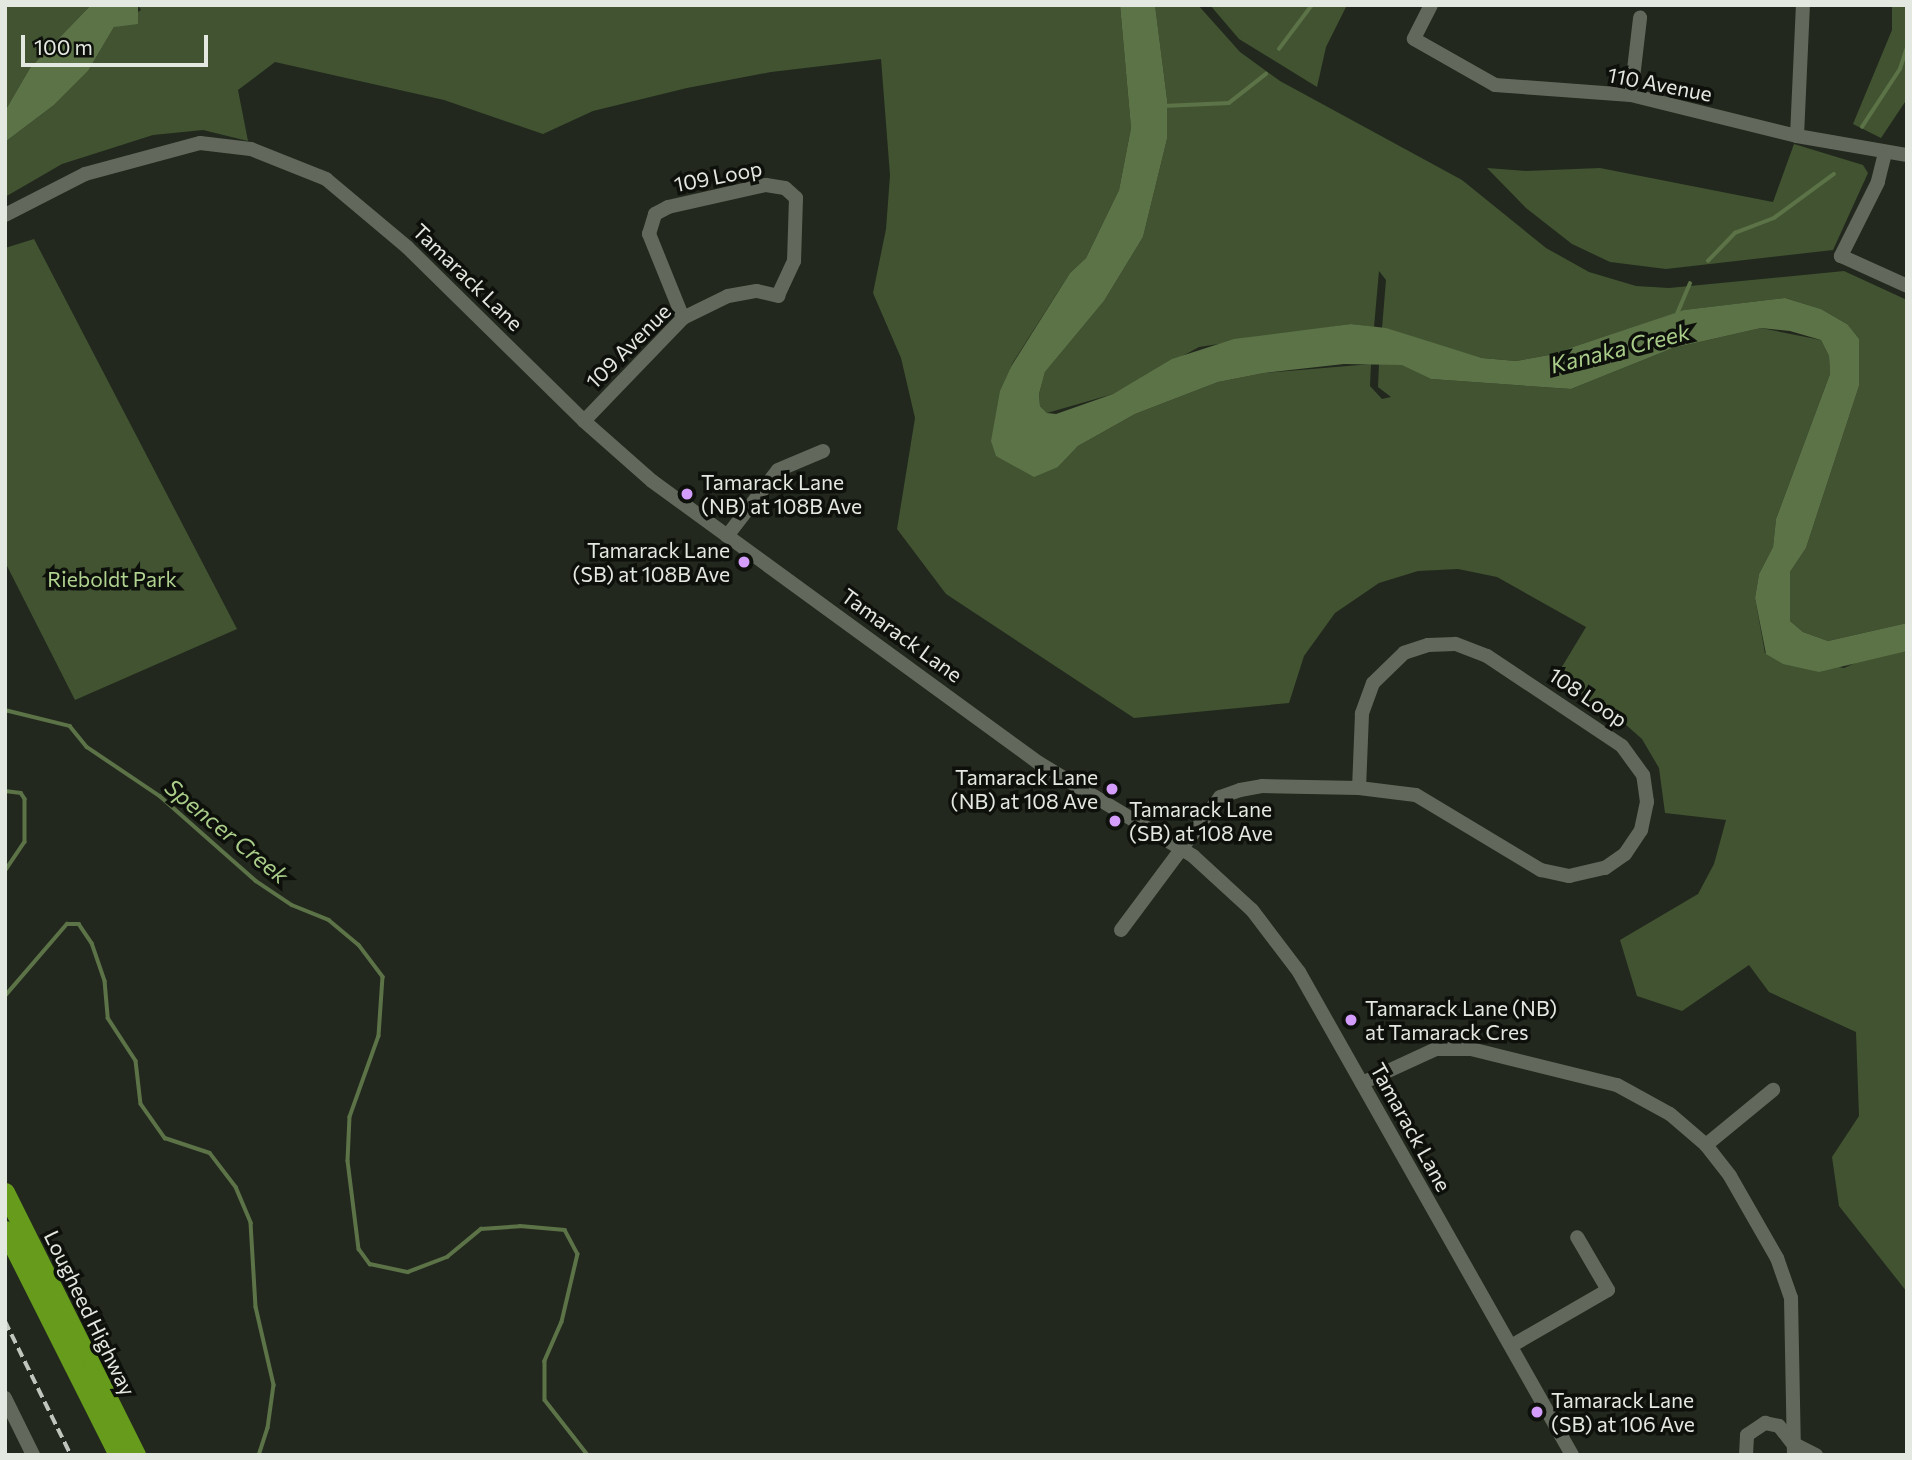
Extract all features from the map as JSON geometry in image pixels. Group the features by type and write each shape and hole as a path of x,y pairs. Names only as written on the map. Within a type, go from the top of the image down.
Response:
{"highway":[{"name":"Lougheed Highway","path":"5,1192 136,1455"},
{"name":"Lougheed Highway","path":"5,1230 118,1455"}],"street":[{"name":"110 Avenue","path":"1431,5 1414,39 1427,50 1495,85 1631,95 1797,135 1907,155"},
{"path":"1797,135 1803,5"},
{"path":"1631,95 1640,18"},
{"name":"Tamarack Lane","path":"5,215 85,174 181,146 212,143 268,154 350,194 584,421 652,481 1039,763 1180,846 1237,894 1280,944 1362,1083 1572,1455"},
{"path":"1885,153 1878,182 1841,256 1907,286"},
{"name":"109 Loop","path":"683,318 649,234 655,215 668,207 766,185 785,188 796,198 794,261 780,300"},
{"name":"109 Avenue","path":"584,421 683,318 728,296 757,291 780,300"},
{"path":"727,536 778,470 823,451"},
{"name":"108 Loop","path":"1121,930 1180,846 1220,797 1240,790 1262,786 1359,788 1416,795 1541,870 1569,876 1605,868 1625,854 1636,839 1647,802 1643,775 1622,746 1487,656 1455,644 1428,645 1404,653 1373,683 1362,714 1359,788"},
{"path":"1362,1083 1429,1051 1471,1049 1617,1085 1670,1114 1706,1145 1730,1176 1777,1258 1791,1298 1792,1451"},
{"path":"1706,1145 1773,1090"},
{"path":"1511,1346 1608,1290 1577,1237"},
{"path":"5,1398 33,1455"},
{"path":"1746,1455 1747,1435 1765,1423 1779,1426 1792,1451"},
{"path":"1792,1451 1816,1455"}],"green space":[{"path":"5,5 91,5 30,68 5,111"},
{"path":"138,5 1120,5 1131,128 1119,190 1086,258 1070,273 1012,364 998,409 1058,467 1078,446 1135,414 1218,382 1264,373 1371,364 1370,386 1382,399 1391,397 1378,387 1379,364 1402,364 1431,379 1571,389 1673,348 1761,328 1821,340 1829,356 1830,374 1776,519 1773,547 1759,574 1755,598 1765,653 1844,668 1873,655 1907,651 1907,1292 1839,1206 1832,1157 1859,1116 1856,1032 1769,992 1749,965 1682,1011 1637,996 1620,940 1698,894 1714,864 1726,820 1665,813 1659,768 1642,739 1625,724 1554,680 1586,627 1497,577 1458,569 1418,571 1379,583 1335,613 1304,656 1289,703 1134,718 946,594 897,529 915,418 901,358 873,293 886,229 890,175 881,59 771,72 687,88 593,111 543,134 444,100 275,62 238,90 248,141 203,130 153,135 62,164 5,197 5,142 54,105 88,71 114,27 141,10"},
{"path":"1155,5 1198,5 1240,52 1280,81 1462,180 1546,248 1589,272 1636,286 1669,288 1844,271 1907,300 1907,623 1828,641 1803,632 1790,621 1790,572 1806,548 1859,386 1847,324 1821,309 1785,298 1685,310 1549,355 1516,361 1482,358 1382,328 1386,280 1379,271 1374,327 1351,324 1199,347 1113,394 1047,413 1040,406 1039,394 1045,372 1104,301 1143,237 1167,139 1167,99"},
{"path":"1210,5 1347,5 1326,47 1317,87 1239,39"},
{"path":"1892,5 1907,5 1907,99 1881,138 1853,124 1892,30"},
{"path":"1794,144 1863,165 1868,173 1833,250 1666,269 1610,262 1572,244 1526,208 1487,168 1526,171 1600,168 1773,202"},
{"name":"Rieboldt Park","path":"34,239 237,629 75,700 5,562 5,248"}],"water":[{"path":"91,5 138,5 138,24 114,27 88,71 54,105 5,142 5,111 30,68"},
{"name":"Kanaka Creek","path":"1120,5 1155,5 1167,99 1167,139 1143,237 1104,301 1045,372 1039,394 1040,406 1047,413 1056,414 1113,394 1172,359 1234,339 1351,324 1386,328 1482,358 1516,361 1549,355 1684,310 1785,298 1821,309 1847,324 1859,339 1859,386 1806,548 1790,572 1790,621 1803,632 1828,641 1907,623 1907,651 1819,672 1783,664 1766,654 1755,598 1759,574 1773,547 1776,519 1830,374 1829,356 1821,340 1790,331 1761,328 1673,348 1571,389 1431,379 1402,365 1344,364 1264,373 1218,382 1135,414 1078,446 1058,467 1034,477 996,456 991,441 1000,391 1012,365 1070,273 1086,258 1119,190 1131,128"}],"waterway":[{"path":"1279,49 1312,5"},
{"path":"1862,127 1900,69 1907,48"},
{"path":"1163,106 1229,103 1266,74"},
{"path":"1708,261 1735,233 1774,218 1834,174"},
{"name":"Kanaka Creek","path":"1677,314 1690,284"},
{"name":"Spencer Creek","path":"5,710 70,726 87,747 160,796 256,881 292,905 329,920 359,945 383,977 379,1036 350,1117 348,1161 359,1249 370,1264 408,1272 447,1257 481,1229 520,1226 565,1230 578,1254 562,1322 545,1361 545,1400 588,1455"},
{"path":"5,791 21,793 25,799 25,842 5,872"},
{"path":"5,996 67,924 79,924 92,943 105,981 108,1018 136,1061 141,1104 165,1138 210,1153 236,1187 251,1223 256,1307 274,1385 268,1428 259,1455"}],"railway":[{"path":"5,1321 71,1455"}],"place":[{"name":"Tamarack Lane (NB) at 108B Ave","path":"687,494"},
{"name":"Tamarack Lane (SB) at 108B Ave","path":"744,562"},
{"name":"Tamarack Lane (NB) at 108 Ave","path":"1112,789"},
{"name":"Tamarack Lane (SB) at 108 Ave","path":"1115,821"},
{"name":"Tamarack Lane (NB) at Tamarack Cres","path":"1351,1020"},
{"name":"Tamarack Lane (SB) at 106 Ave","path":"1537,1412"}]}
